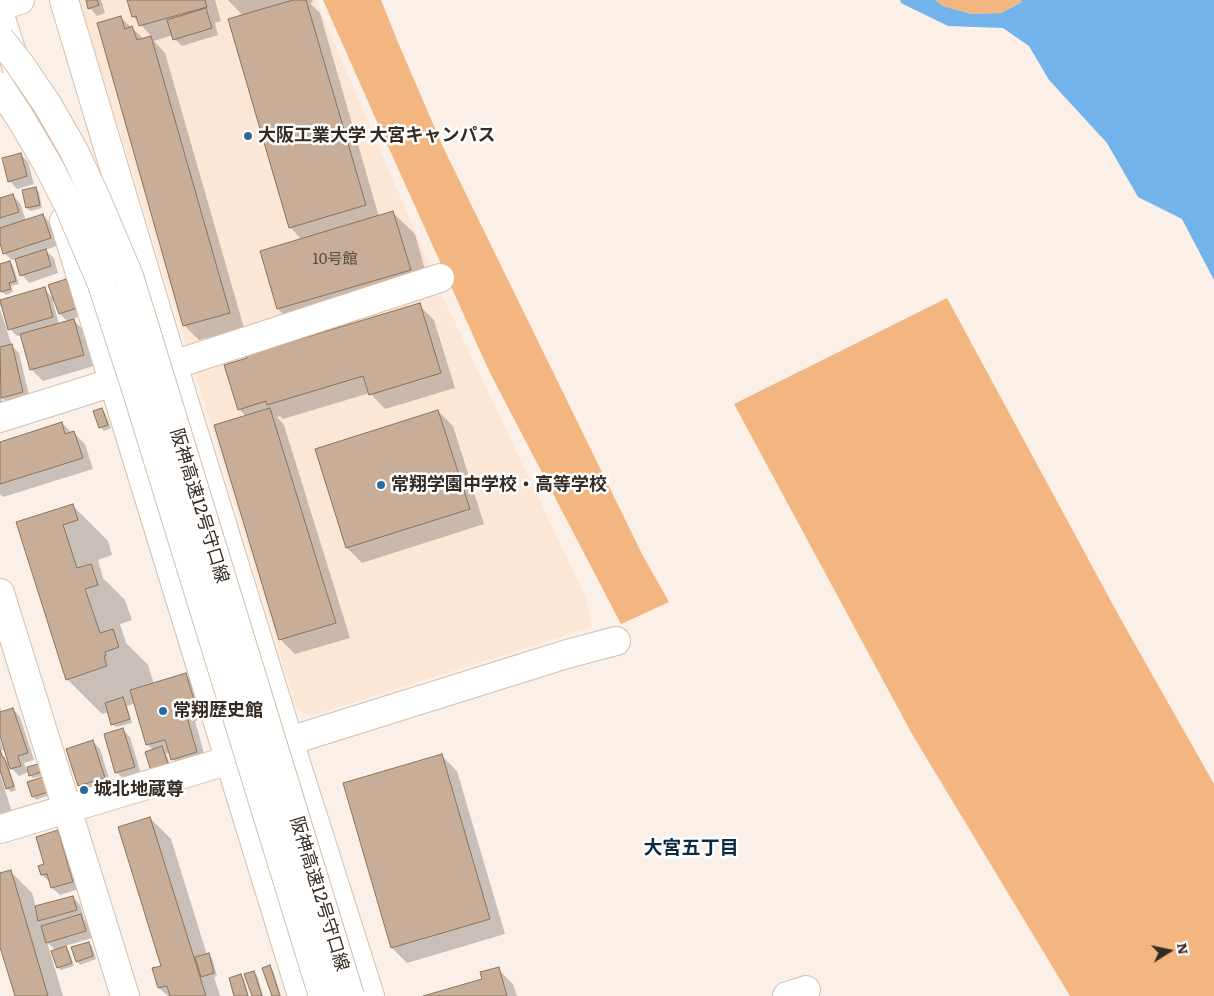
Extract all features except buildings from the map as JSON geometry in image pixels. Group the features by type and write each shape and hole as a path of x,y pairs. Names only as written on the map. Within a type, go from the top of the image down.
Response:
{"main road":[{"path":"0,6 20,0"},
{"path":"64,0 173,365 370,996"},
{"path":"0,15 302,996"},
{"name":"阪神高速12号守口線","path":"0,39 47,104 74,151 129,276 350,996"},
{"name":"阪神高速12号守口線","path":"0,87 48,165 68,204 102,284 323,996"},
{"path":"0,418 173,365 440,278"},
{"path":"0,593 125,996"},
{"path":"0,829 230,760 567,654 616,641"}],"shaded area":[{"name":"大阪工業大学 大宮キャンパス","path":"79,0 316,0 433,273 205,347 186,345"},
{"path":"323,0 381,0 443,147 642,554 669,602 621,624 489,371"},
{"path":"935,0 1021,0 1022,2 1001,13 971,14 943,6"},
{"name":"常翔学園中学校・高等学校","path":"441,293 586,598 592,627 311,716 297,710 195,373 201,365"},
{"path":"947,298 1119,616 1214,784 1214,996 1070,996 912,734 734,404"}],"water":[{"path":"900,0 935,0 943,6 971,14 1001,13 1022,2 1021,0 1214,0 1214,280 1182,219 1138,197 1107,143 1049,80 1029,46 1003,28 948,26 901,3"}],"place":[{"name":"大阪工業大学 大宮キャンパス","path":"248,136"},
{"name":"常翔学園中学校・高等学校","path":"381,485"},
{"name":"常翔歴史館","path":"163,711"},
{"name":"城北地蔵尊","path":"84,790"}],"district":[{"name":"大宮五丁目","path":"691,848"}]}
